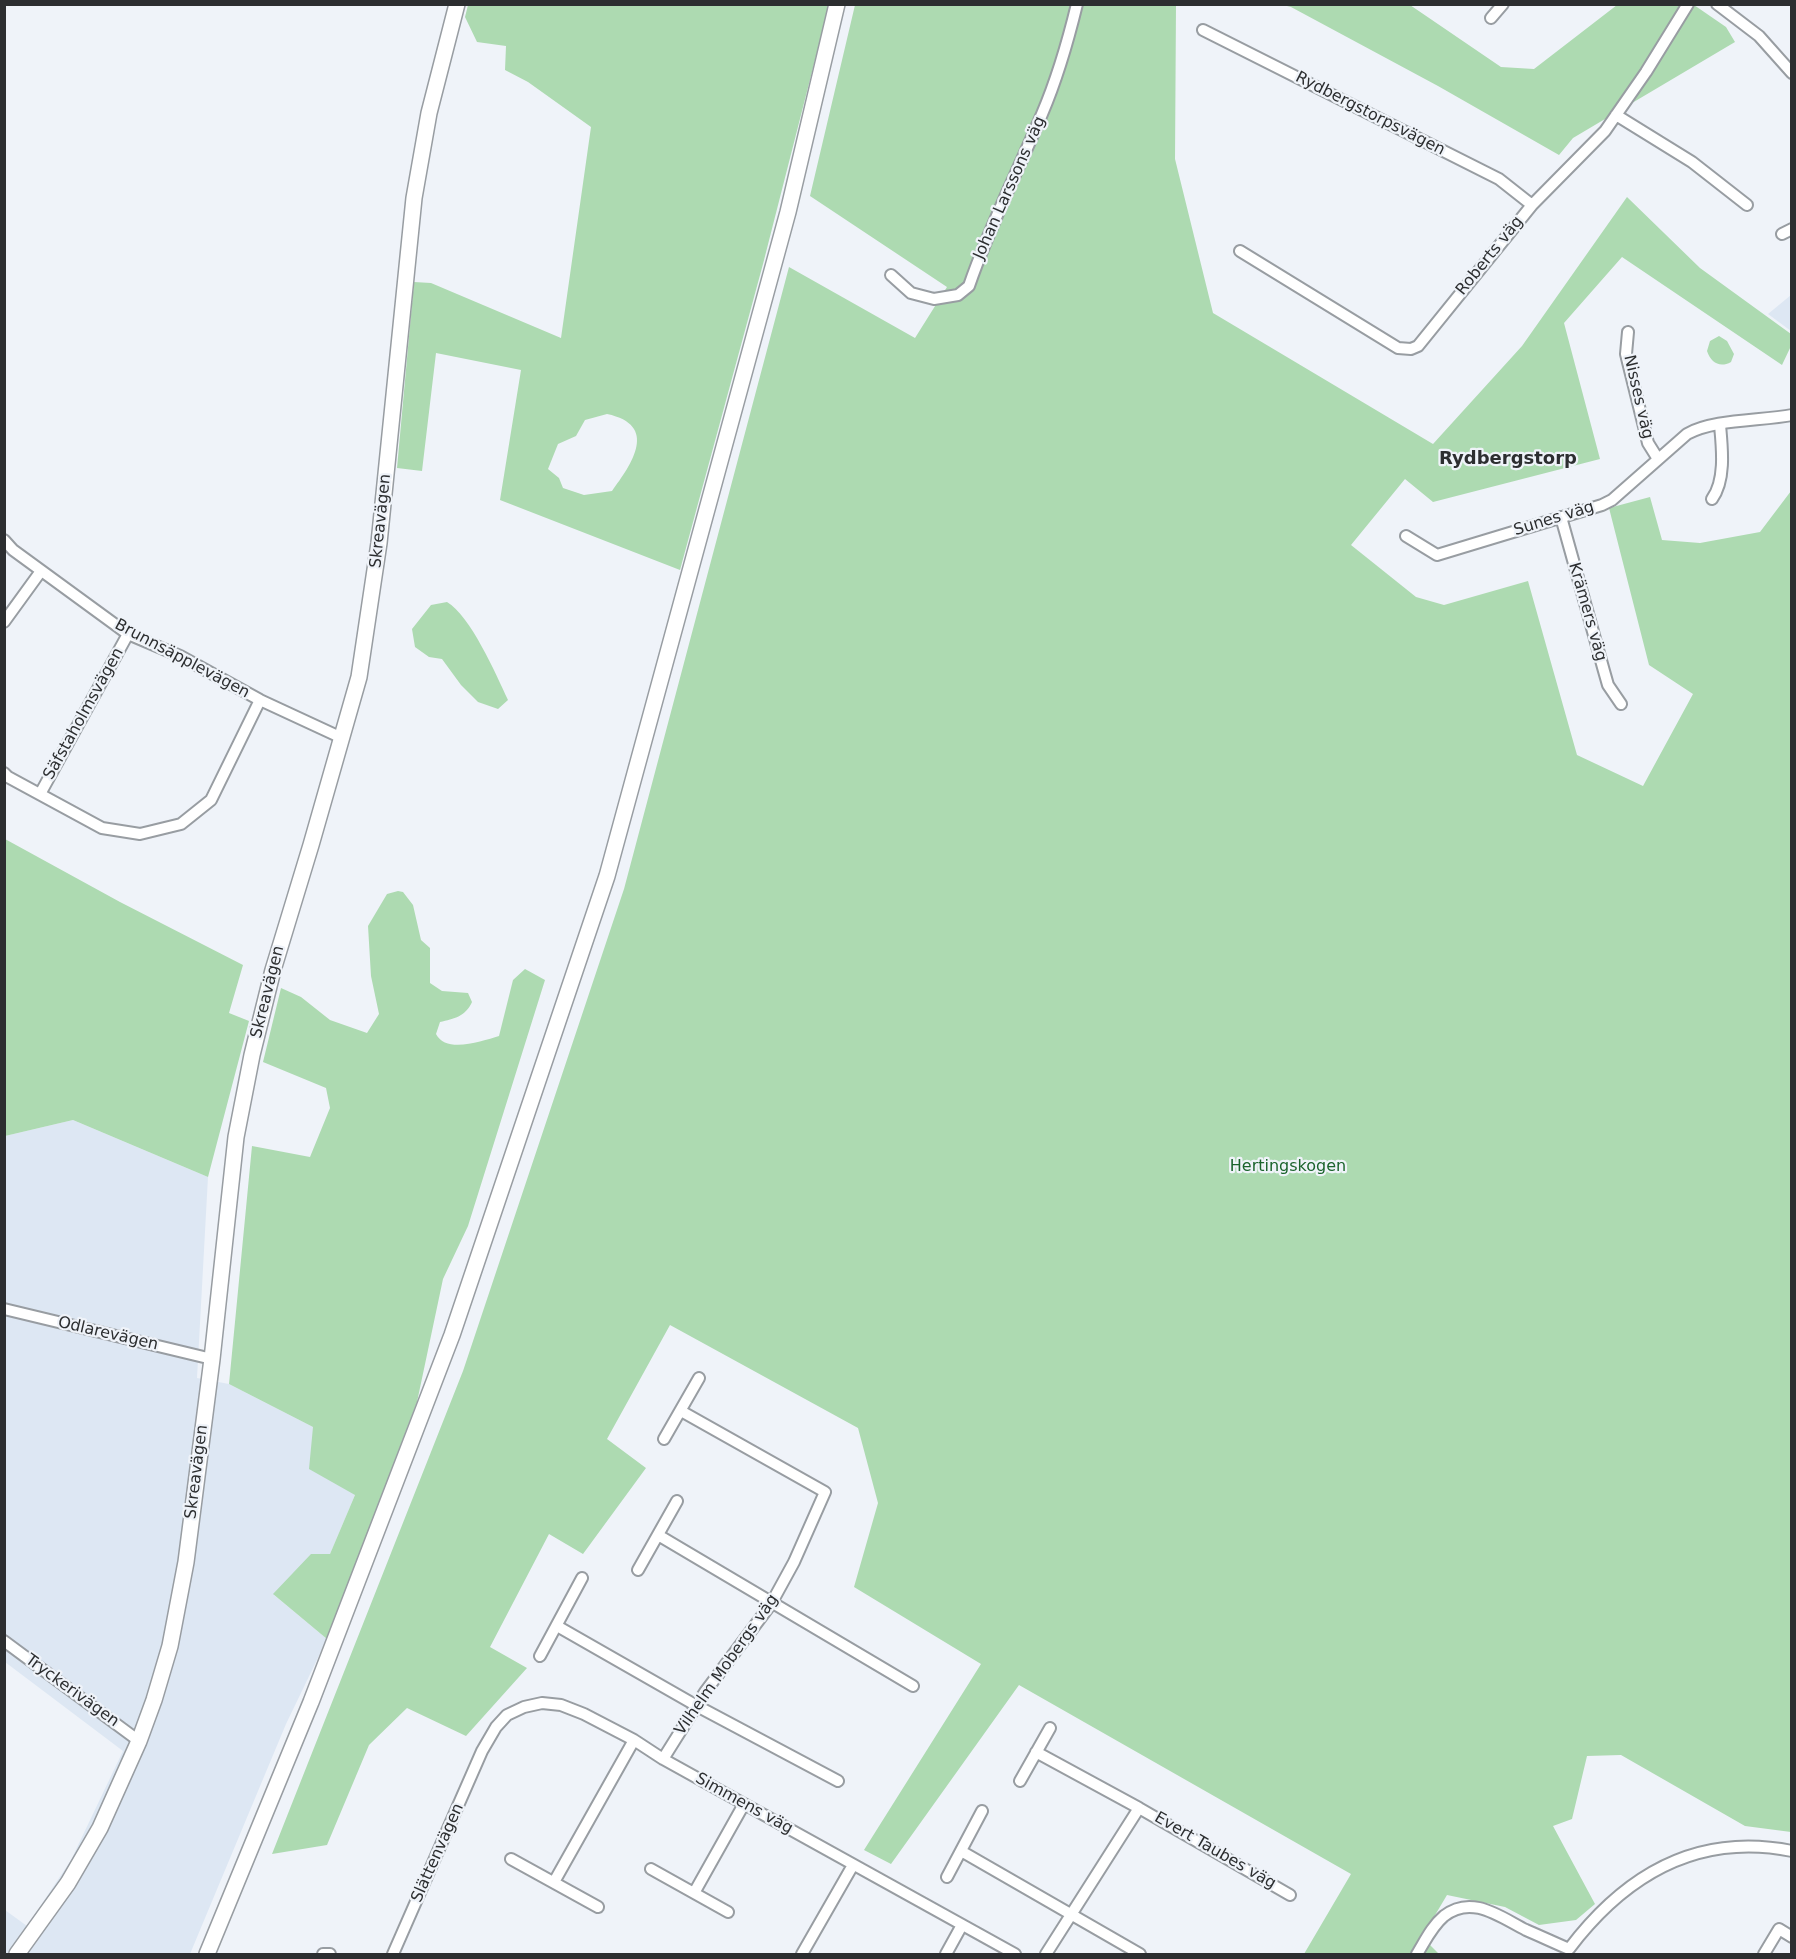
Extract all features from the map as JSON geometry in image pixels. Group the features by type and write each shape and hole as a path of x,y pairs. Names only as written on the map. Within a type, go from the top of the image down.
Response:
{"main road":[{"name":"Skreavägen","path":"17,1954 68,1883 116,1795 154,1700 180,1599 212,1359 236,1137 252,1055 273,969 359,677 375,572 409,233 417,175 429,113 457,4"},
{"path":"207,1954 310,1702 452,1335 607,876 788,212 837,4"}],"street":[{"name":"Johan Larssons väg","path":"891,275 911,293 934,299 958,295 969,286 1008,187 1043,112 1070,36 1077,4"},
{"path":"1491,18 1503,4"},
{"name":"Roberts väg","path":"1240,251 1398,348 1411,350 1418,346 1532,206 1605,131 1646,72 1688,4"},
{"path":"1718,4 1759,36 1791,74"},
{"name":"Rydbergstorpsvägen","path":"1203,30 1499,179 1532,206"},
{"path":"1616,115 1692,162 1747,205"},
{"name":"Nisses väg","path":"1628,332 1626,354 1648,443 1658,459"},
{"name":"Sunes väg","path":"1406,536 1437,555 1602,505 1612,500 1694,430 1791,415"},
{"path":"1712,499 1718,491 1721,478 1720,425"},
{"name":"Krämers väg","path":"1561,517 1597,651 1608,685 1621,704"},
{"name":"Brunnsäpplevägen","path":"4,540 13,550 128,634 180,656 260,700 342,738"},
{"path":"4,622 41,571"},
{"name":"Säfstaholmsvägen","path":"40,794 128,634"},
{"path":"4,773 102,828 140,834 181,824 211,800 260,700"},
{"name":"Odlarevägen","path":"4,1310 212,1359"},
{"path":"664,1439 699,1378"},
{"name":"Vilhelm Mobergs väg","path":"663,1759 697,1706 771,1604 797,1555 825,1492 681,1411"},
{"path":"638,1570 677,1501"},
{"path":"658,1535 913,1686"},
{"path":"540,1656 582,1578"},
{"path":"557,1626 697,1706 838,1781"},
{"name":"Tryckerivägen","path":"4,1641 139,1741"},
{"name":"Simmens väg","path":"482,1752 496,1726 507,1715 524,1707 542,1703 561,1705 634,1740 663,1759 1015,1954"},
{"path":"1020,1781 1050,1728"},
{"path":"554,1882 634,1740"},
{"name":"Slättenvägen","path":"393,1954 482,1752"},
{"name":"Evert Taubes väg","path":"1036,1752 1290,1894"},
{"path":"694,1893 744,1804"},
{"path":"1047,1954 1139,1808"},
{"path":"947,1876 982,1812"},
{"path":"1417,1954 1434,1925 1457,1909 1466,1907 1486,1909 1568,1952 1588,1927 1639,1879 1671,1861 1728,1846 1770,1846 1791,1851"},
{"path":"961,1851 1140,1954"},
{"path":"511,1859 598,1906"},
{"path":"802,1954 853,1865"},
{"path":"651,1869 728,1912"},
{"path":"946,1954 962,1925"},
{"path":"1764,1954 1779,1929 1791,1937"},
{"path":"323,1954 330,1954"}],"shaded area":[{"path":"1791,295 1791,331 1768,314"},
{"path":"73,1120 208,1177 197,1378 229,1384 313,1427 355,1495 330,1554 274,1595 327,1639 286,1724 190,1954 5,1954 5,1910 27,1926 71,1860 123,1751 5,1662 5,1136"}],"green space":[{"path":"468,5 829,5 763,264 680,570 500,500 521,370 436,353 422,471 397,468 414,282 431,283 561,338 591,127 528,82 505,70 506,46 477,42 465,17","holes":["607,414 623,419 633,427 637,436 636,446 633,458 612,491 584,495 563,488 559,478 548,469 558,444 576,436 585,420"]},
{"name":"Hertingskogen","path":"855,5 1176,5 1175,159 1213,313 1433,444 1522,346 1627,197 1700,268 1791,334 1791,346 1782,365 1622,257 1564,323 1600,459 1433,502 1405,479 1351,545 1416,597 1444,605 1528,581 1577,755 1643,786 1693,694 1649,665 1609,508 1650,497 1662,540 1700,543 1760,532 1791,491 1791,1832 1745,1826 1621,1755 1587,1756 1572,1819 1553,1826 1595,1904 1576,1920 1539,1925 1505,1907 1447,1895 1422,1937 1439,1954 1304,1954 1351,1874 1019,1685 891,1864 864,1850 981,1664 854,1587 878,1503 858,1428 670,1325 607,1439 646,1468 583,1554 549,1534 490,1647 527,1668 466,1736 407,1708 369,1745 327,1845 272,1854 463,1371 624,889 789,267 915,338 947,287 810,196"},
{"path":"1283,5 1410,5 1501,67 1534,69 1617,5 1694,5 1726,27 1735,42 1573,138 1559,155 1438,86 1291,7"},
{"path":"1719,336 1727,341 1734,354 1731,362 1727,364 1716,363 1707,351 1710,341"},
{"path":"447,602 465,619 497,676 508,700 498,709 478,702 461,685 442,659 429,657 415,647 412,629 431,605"},
{"path":"5,839 120,902 243,965 229,1013 249,1021 208,1177 73,1120 5,1136"},
{"path":"403,892 413,905 421,940 430,948 430,983 442,991 468,993 472,1002 463,1014 440,1022 436,1034 441,1040 456,1045 499,1036 513,980 525,969 545,980 468,1226 443,1279 417,1402 327,1639 273,1594 311,1554 330,1554 355,1495 309,1469 313,1427 229,1384 252,1146 310,1157 330,1108 326,1088 263,1062 281,988 301,997 330,1020 367,1033 379,1014 371,976 368,926 387,894"}],"district":[{"name":"Rydbergstorp","path":"1508,459"}]}
